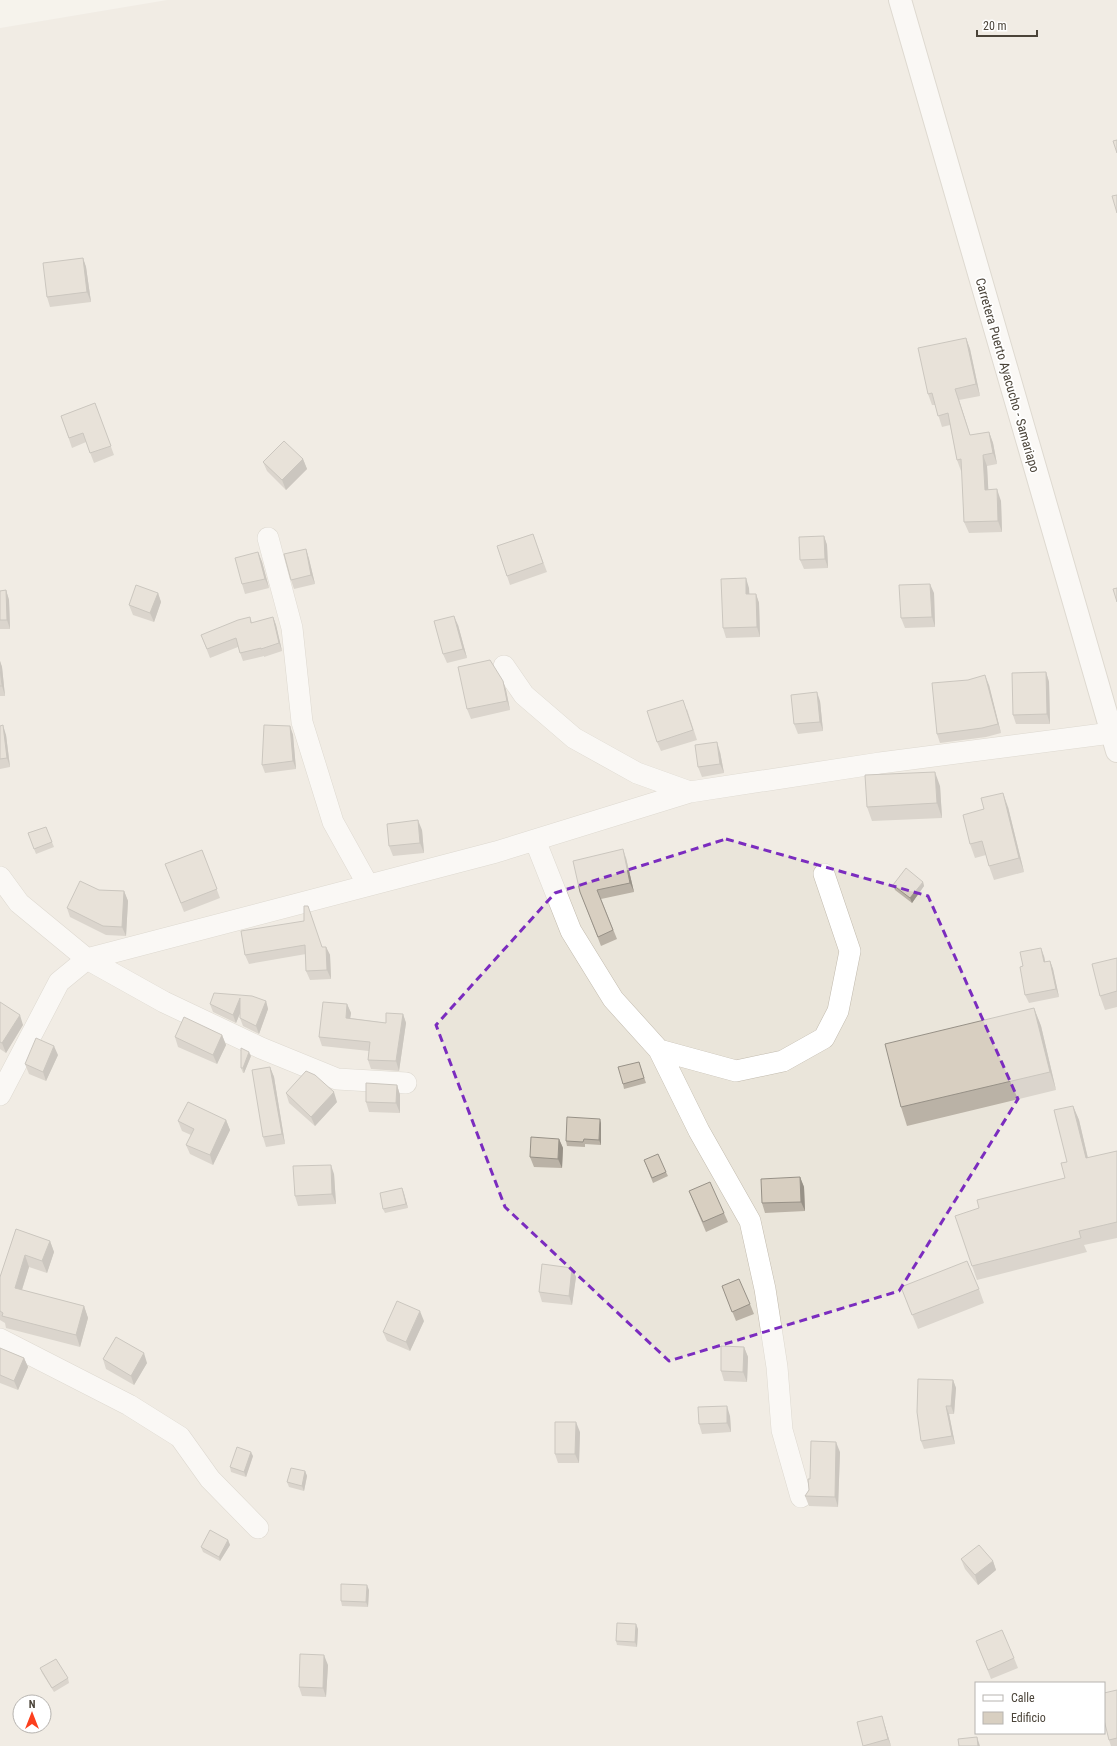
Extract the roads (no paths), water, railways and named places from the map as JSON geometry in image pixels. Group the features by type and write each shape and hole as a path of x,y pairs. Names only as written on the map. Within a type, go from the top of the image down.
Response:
{"street":[{"name":"Carretera Puerto Ayacucho - Samariapo","path":"900,0 1114,742"},
{"path":"268,538 292,628 302,722 333,822 368,885"},
{"path":"504,666 524,696 574,738 637,773 690,792"},
{"path":"0,1095 59,982 87,959 496,852 690,792 880,763 1114,742"},
{"path":"535,840 571,931 613,999 659,1050 699,1131 750,1221 765,1289 776,1359 782,1430 801,1497"},
{"path":"659,1050 736,1071 783,1061 824,1038 838,1011 850,951 824,874"},
{"path":"0,877 19,903 87,959 164,1002 262,1048 337,1080 406,1083"},
{"path":"0,1339 129,1405 180,1437 210,1479 258,1528"}]}
